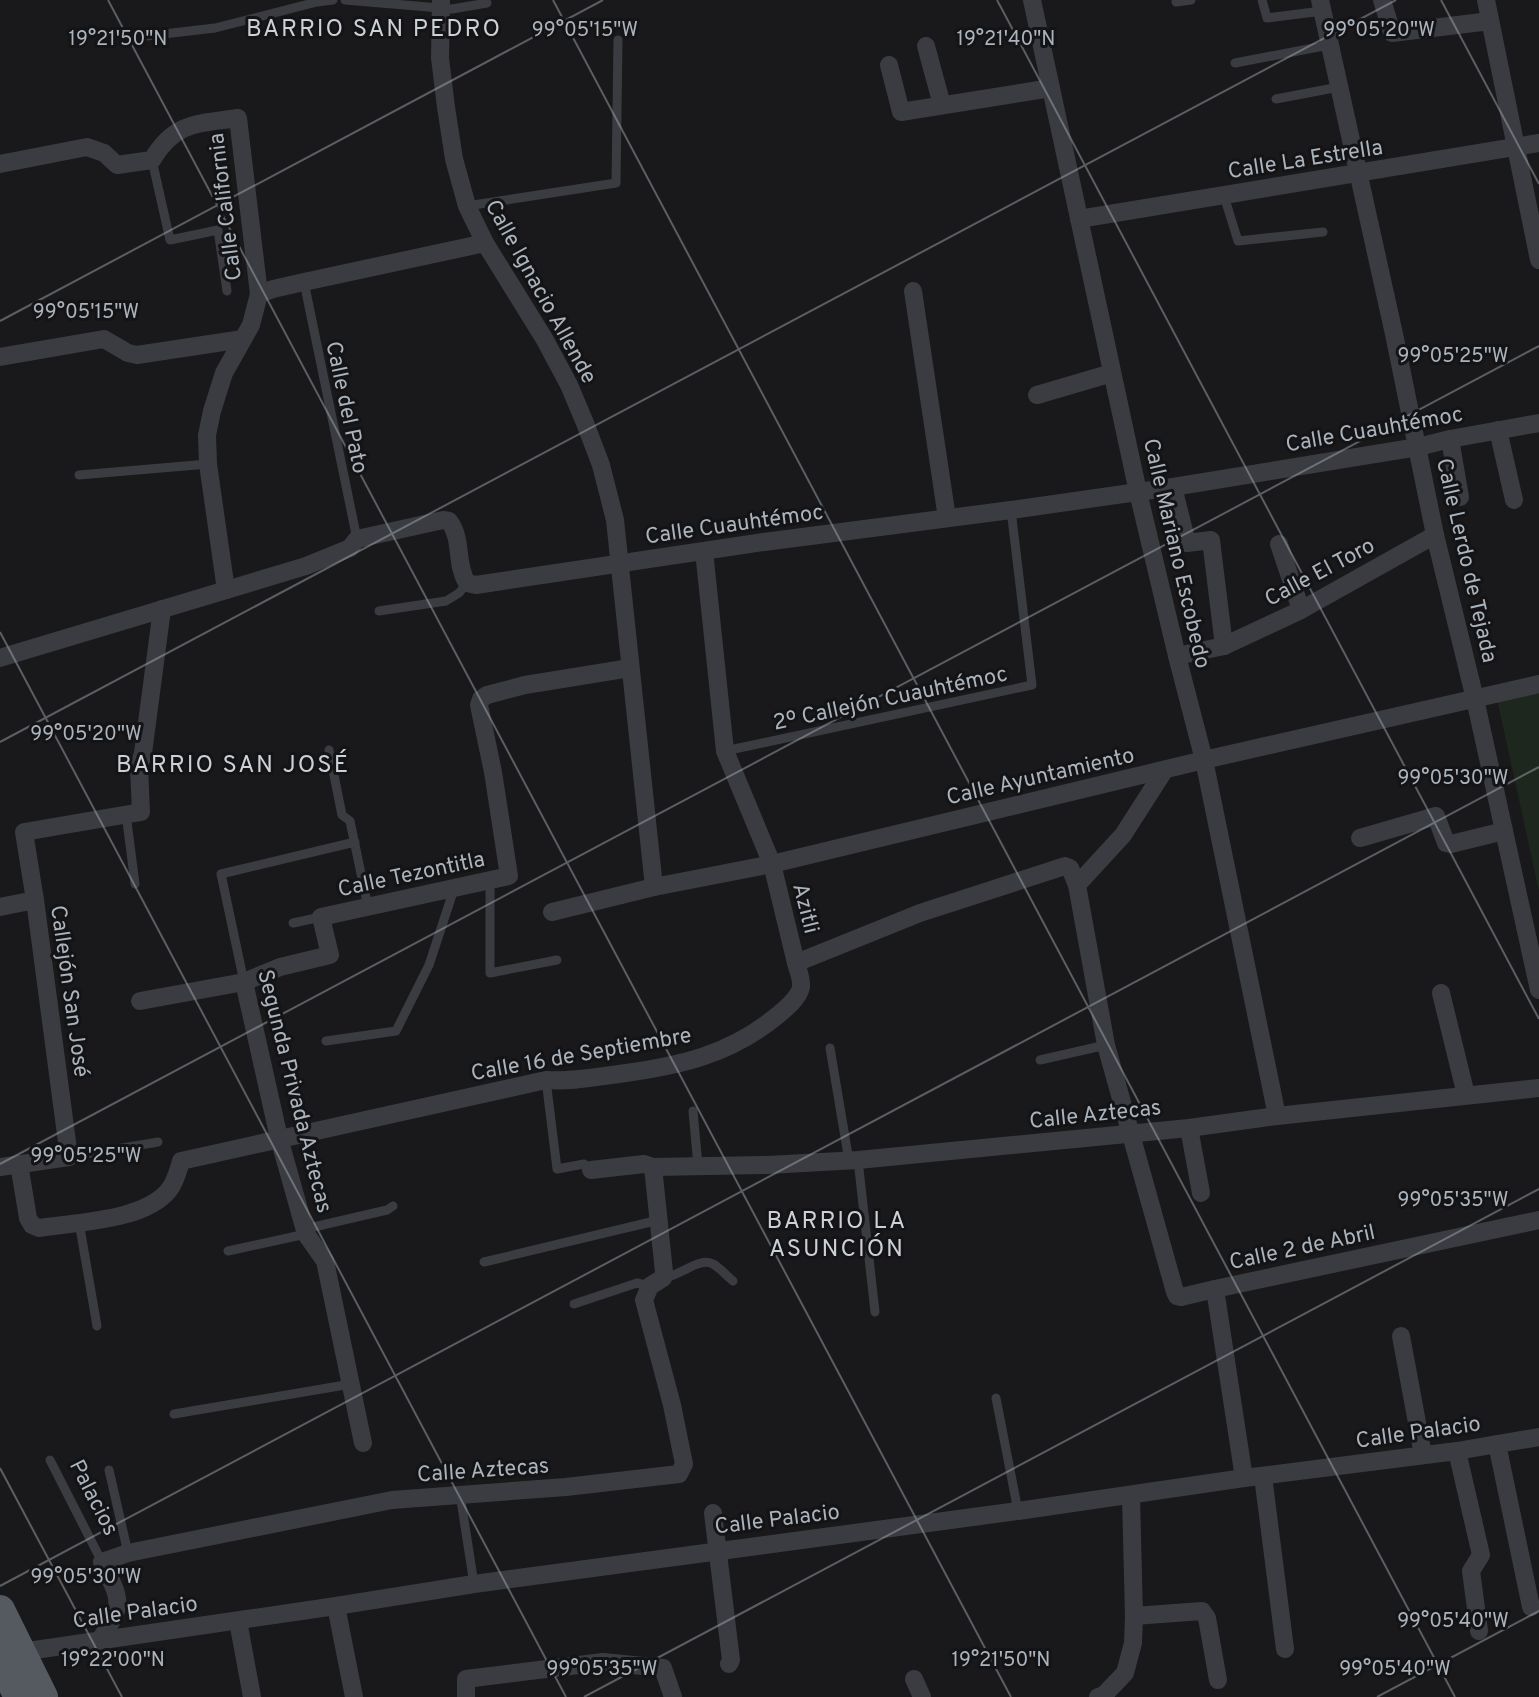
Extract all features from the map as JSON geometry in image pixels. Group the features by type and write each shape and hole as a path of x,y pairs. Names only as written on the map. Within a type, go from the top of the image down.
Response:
{"main road":[{"path":"0,1610 19,1697"},
{"path":"11,1656 43,1697"}],"street":[{"name":"Calle Mariano Escobedo","path":"1032,0 1138,492 1204,760 1277,1116"},
{"path":"1382,0 1392,33 1490,21"},
{"path":"1486,0 1539,260"},
{"name":"Calle Ignacio Allende","path":"440,4 440,58 446,107 454,159 467,206 485,243 545,340 585,423 615,520 654,887"},
{"name":"Calle Lerdo de Tejada","path":"1321,5 1435,535 1475,699 1539,990"},
{"path":"926,46 942,105"},
{"path":"889,65 901,112 1051,88"},
{"name":"Calle California","path":"152,160 160,146 175,132 190,126 238,118 259,294"},
{"name":"Calle La Estrella","path":"1079,219 1539,143"},
{"path":"0,164 87,147 104,153 117,165 152,160"},
{"path":"226,590 208,464 207,435 224,373 251,325 259,294 485,243"},
{"path":"913,291 947,518"},
{"path":"0,357 104,339 137,355 243,339"},
{"path":"1037,395 1112,373"},
{"name":"Calle Cuauhtémoc","path":"467,583 476,585 764,542 1173,487 1418,447 1539,423"},
{"path":"1498,430 1514,500"},
{"path":"1450,439 1460,497"},
{"path":"1173,487 1187,543 1211,540 1224,646"},
{"path":"0,658 306,566 350,548 357,539 443,520 449,521 456,529 462,574 467,583"},
{"name":"Calle El Toro","path":"1177,656 1224,646 1301,610 1435,535"},
{"path":"1279,544 1301,610"},
{"name":"Azitli","path":"704,551 725,751 772,864 796,963"},
{"path":"126,814 141,812 139,767 162,609"},
{"name":"Calle Tezontitla","path":"140,1001 244,982 280,967 330,955 321,917 509,876 479,705 481,699 525,685 630,668"},
{"name":"Calle Ayuntamiento","path":"552,912 654,887 772,864 1204,760 1539,684"},
{"path":"1077,885 1123,835 1164,771"},
{"name":"Callejón San José","path":"69,1157 24,832 126,814"},
{"path":"1360,838 1436,816 1446,843 1504,831"},
{"path":"796,963 920,913 1056,867 1070,868 1077,885 1106,1045 1177,1296 1215,1289 1285,1649"},
{"path":"0,907 35,900"},
{"name":"Calle 16 de Septiembre","path":"19,1164 28,1218 32,1225 39,1228 135,1212 151,1206 168,1191 176,1180 181,1161 546,1080 567,1081 666,1067 713,1054 759,1031 790,1005 801,990 796,963"},
{"name":"Segunda Privada Aztecas","path":"244,982 279,1138 306,1232 325,1261 363,1443"},
{"path":"1441,993 1466,1095"},
{"name":"Calle Aztecas","path":"591,1170 644,1164 653,1167 854,1161 1189,1128 1539,1088"},
{"path":"1189,1128 1201,1193"},
{"path":"0,1167 69,1157"},
{"name":"Calle Aztecas","path":"102,1562 128,1553 392,1500 566,1487 679,1474 684,1464 644,1300 664,1272 653,1167"},
{"name":"Calle 2 de Abril","path":"1215,1289 1539,1220"},
{"path":"1401,1336 1423,1455"},
{"name":"Calle Palacio","path":"11,1656 474,1584 1131,1496 1539,1437"},
{"path":"1497,1444 1531,1607"},
{"path":"1457,1451 1481,1555 1471,1571 1479,1631"},
{"path":"1098,1697 1104,1695 1125,1673 1133,1643 1131,1496"},
{"path":"713,1513 731,1660 729,1664"},
{"name":"Palacios","path":"99,1641 113,1620 119,1597 102,1562"},
{"path":"336,1606 354,1697"},
{"path":"1134,1616 1202,1611 1207,1618 1218,1680"},
{"path":"238,1621 252,1697"},
{"path":"466,1697 466,1679 603,1662 663,1668 673,1697"},
{"path":"914,1679 922,1697"}],"lane":[{"path":"138,37 215,28 333,0"},
{"path":"345,0 440,4 452,9 487,3"},
{"path":"1176,2 1191,0"},
{"path":"1262,0 1267,18 1321,5"},
{"path":"467,206 616,183 618,40"},
{"path":"1235,63 1329,45"},
{"path":"1276,99 1339,87"},
{"path":"152,160 170,240 218,230 227,291"},
{"path":"1224,196 1238,241 1323,232"},
{"name":"Calle del Pato","path":"304,282 357,539"},
{"path":"79,475 208,464"},
{"name":"2º Callejón Cuauhtémoc","path":"725,751 1032,685 1011,510"},
{"path":"379,611 446,601 467,583"},
{"path":"329,750 342,815 350,821 368,907"},
{"path":"126,814 135,884"},
{"name":"Segunda Privada Aztecas","path":"244,982 221,874 355,842"},
{"path":"490,880 490,973 557,960"},
{"path":"326,1041 396,1031 429,965 454,888"},
{"path":"293,923 321,917"},
{"path":"1040,1060 1106,1045"},
{"path":"830,1048 854,1161 875,1312"},
{"name":"Calle Aztecas","path":"546,1080 557,1169 584,1164 591,1170"},
{"path":"693,1111 698,1166"},
{"path":"69,1157 158,1142"},
{"path":"228,1251 393,1206"},
{"path":"484,1262 659,1220"},
{"path":"79,1222 97,1326"},
{"path":"574,1304 637,1283 672,1278 704,1261 710,1261 733,1281"},
{"path":"174,1414 351,1384"},
{"path":"996,1398 1018,1511"},
{"name":"Palacios","path":"50,1460 102,1562"},
{"path":"109,1470 128,1553"},
{"path":"460,1494 474,1584"}],"shaded area":[{"path":"1539,690 1539,891 1497,699"}],"district":[{"name":"BARRIO SAN PEDRO","path":"374,28"},
{"name":"BARRIO SAN JOSÉ","path":"233,764"},
{"name":"BARRIO LA ASUNCIÓN","path":"837,1234"}]}
